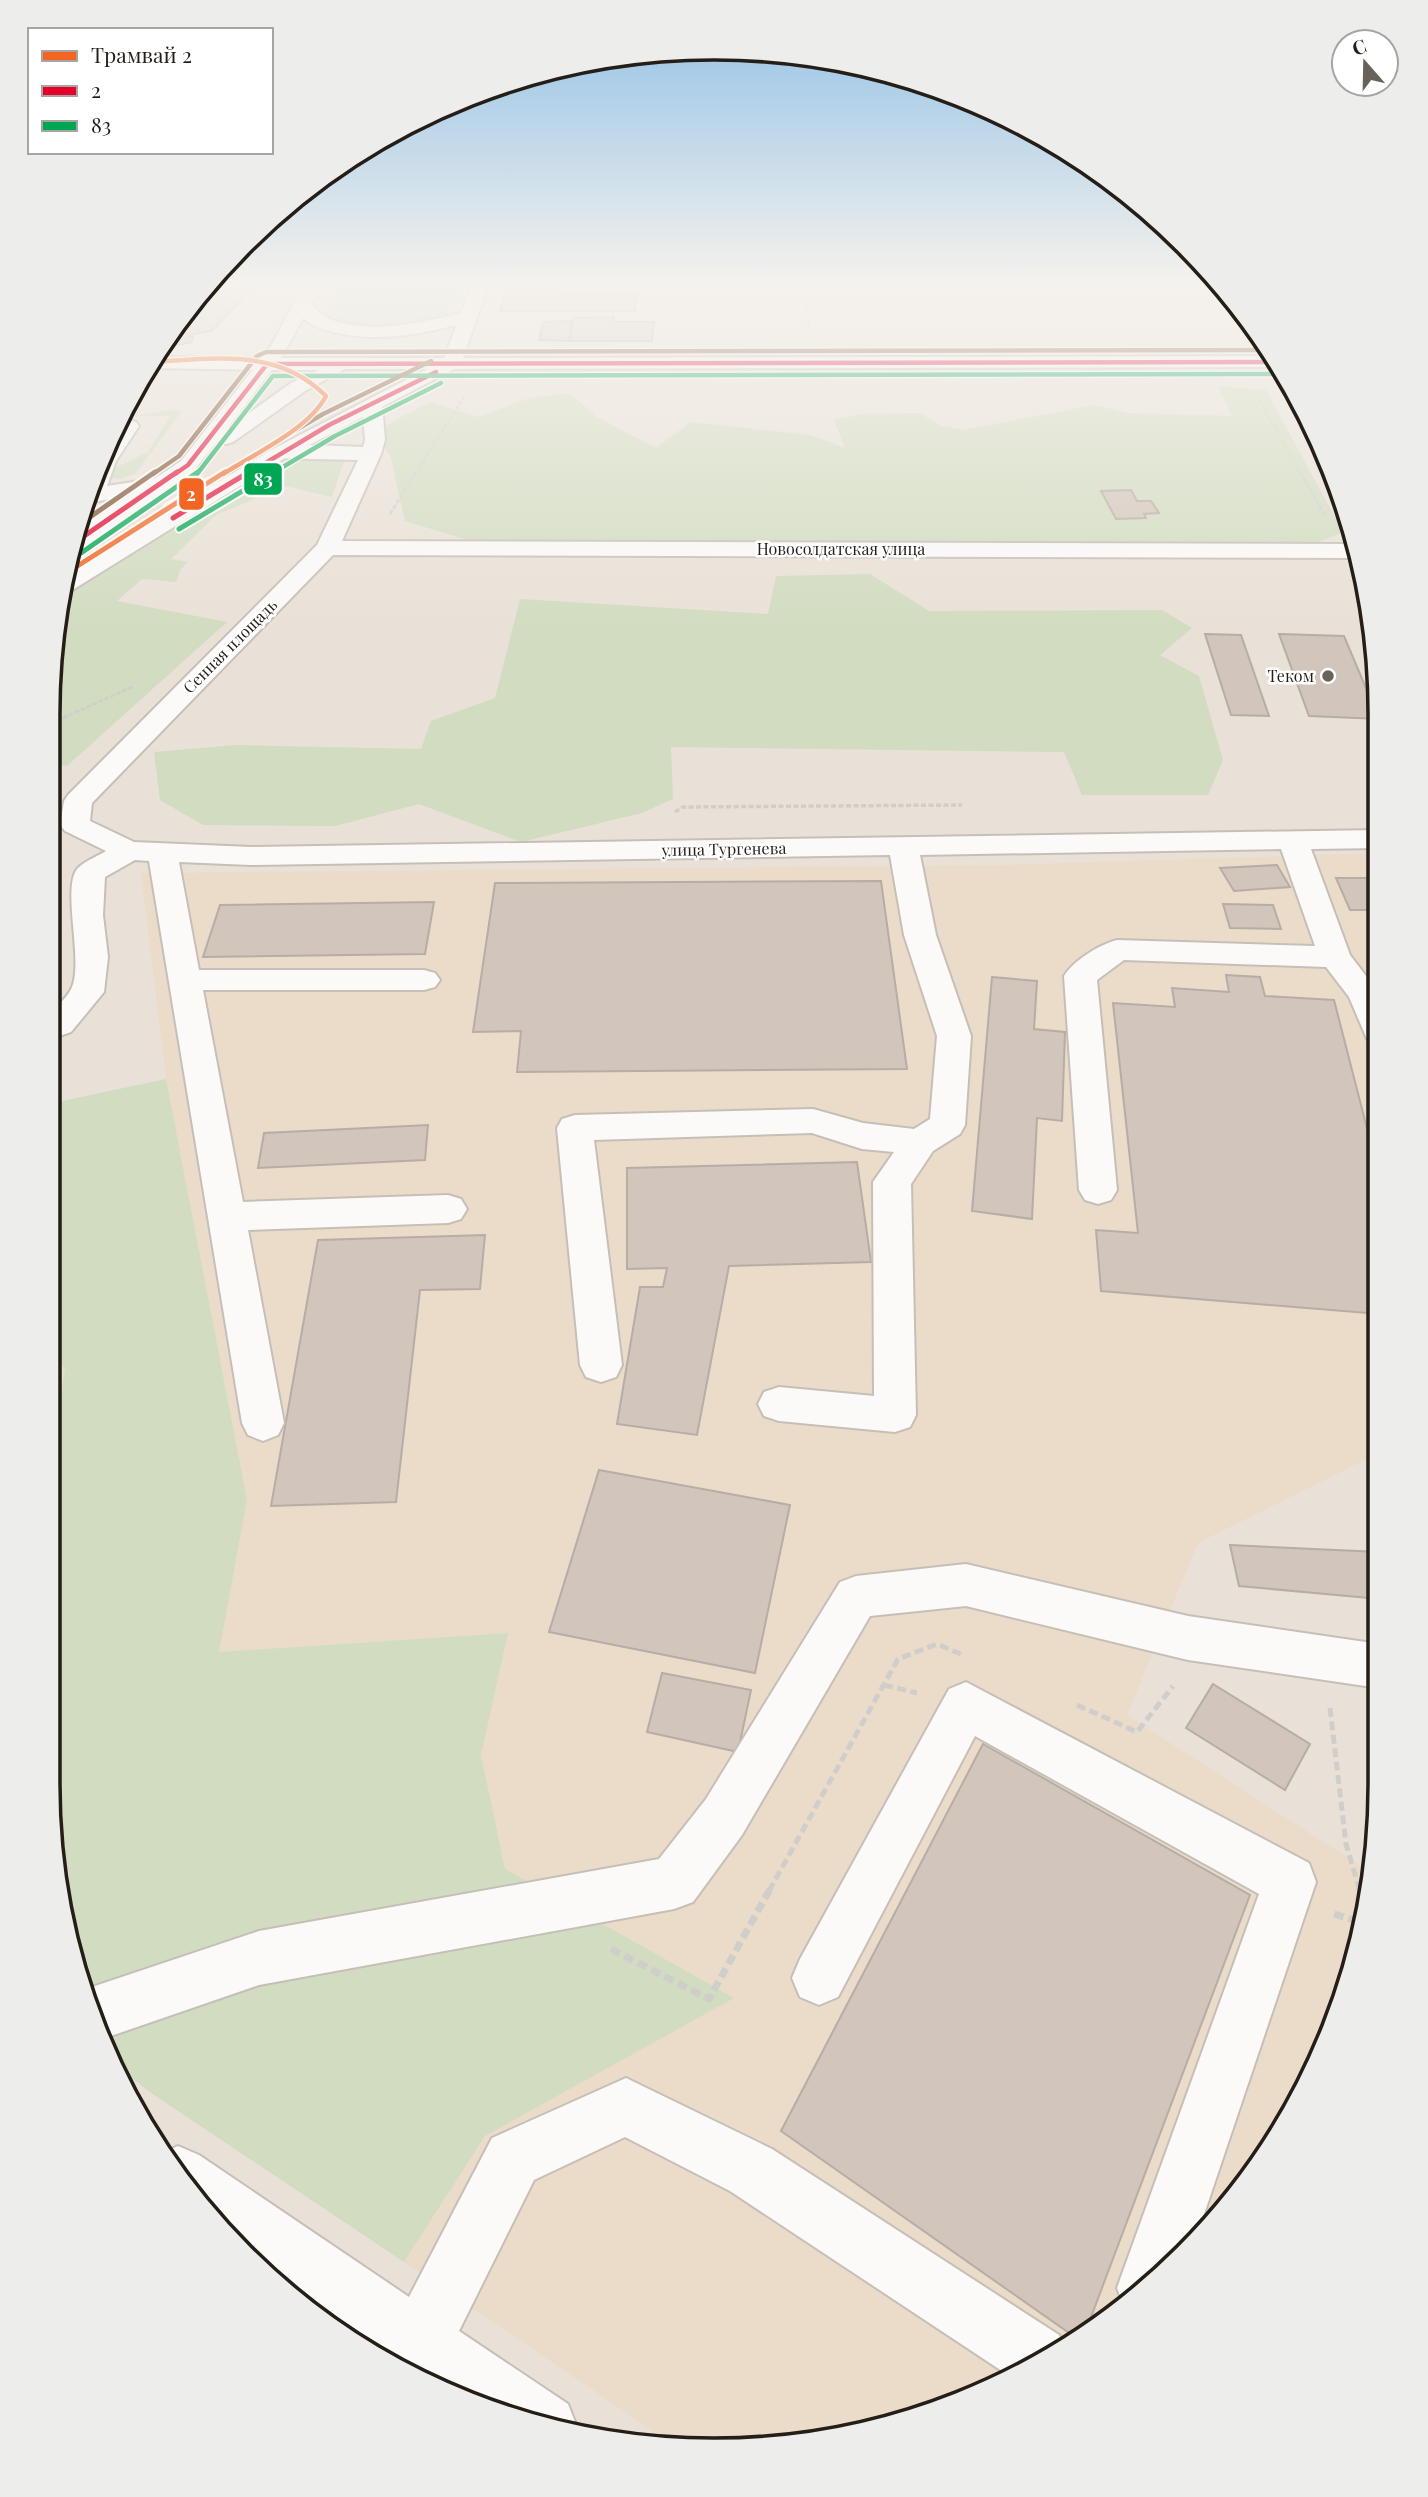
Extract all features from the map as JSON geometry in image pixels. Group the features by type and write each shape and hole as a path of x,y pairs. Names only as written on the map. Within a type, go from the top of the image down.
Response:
{"street":[{"path":"188,465 242,397"},
{"path":"85,535 165,483 285,397"},
{"path":"329,425 349,397"},
{"path":"74,579 278,454 387,397"},
{"path":"278,454 312,451 371,454 375,440 372,404"},
{"path":"121,439 129,426"},
{"name":"Сенная площадь","path":"75,825 78,801 327,548 371,454"},
{"path":"98,495 165,483"},
{"name":"Новосолдатская улица","path":"327,548 1347,550"},
{"name":"улица Тургенева","path":"75,825 146,852 251,856 1368,839"},
{"path":"1293,841 1335,957 1364,995 1368,1005"},
{"path":"779,1404 895,1415 891,1182 920,1142 947,1125 954,1036 920,934 903,846"},
{"path":"60,1023 88,992 92,957 87,915 90,873 146,852 184,980 263,1423"},
{"path":"1098,1190 1080,976 1117,950 1335,957"},
{"path":"184,980 424,980"},
{"path":"601,1365 575,1128 813,1121 862,1136 920,1142"},
{"path":"225,1217 448,1209"},
{"path":"101,2012 259,1958 674,1883 724,1817 856,1597 966,1585 1188,1638 1368,1664"},
{"path":"820,1978 966,1705 1290,1882 1156,2266"},
{"path":"420,2342 513,2159 626,2107 751,2170 1033,2354"},
{"path":"207,2196 514,2406"}],"path":[{"path":"370,548 454,408 464,397"},
{"path":"1258,397 1345,542"},
{"path":"60,719 135,686 201,676"},
{"path":"1325,1658 1346,1844 1360,1889"}],"shaded area":[{"path":"1368,853 1368,1458 1198,1543 1127,1715 1363,1868 1356,1911 1334,1993 1319,2033 1281,2110 1258,2147 1206,2215 1177,2246 1112,2302 1041,2350 964,2388 924,2403 842,2425 799,2432 714,2438 659,2435 404,2262 485,2136 733,1998 505,1869 481,1755 508,1633 219,1652 247,1500 166,1079 141,873 1003,865"},
{"path":"60,1363 65,1369 60,1403"}],"green space":[{"path":"541,397 573,397 597,417 656,448 691,422 810,435 845,448 834,420 860,414 919,413 941,426 964,430 1094,405 1128,413 1232,416 1223,397 1270,397 1342,532 1311,545 475,542 405,521 391,458 375,431 430,402 479,417 529,398"},
{"path":"170,410 181,412 135,474 119,479 107,478 115,468 148,452 170,416 137,416"},
{"path":"305,449 346,455 332,497 285,486 216,515 171,559 188,562 180,570 176,582 142,579 117,601 227,622 67,766 60,765 60,714 61,671 71,592"},
{"path":"870,574 929,611 1162,610 1192,628 1160,655 1199,676 1223,760 1208,795 1082,795 1064,752 671,747 673,799 642,813 521,842 419,804 335,826 203,825 160,800 154,752 236,745 421,749 431,721 495,698 520,599 768,614 776,576"},
{"path":"166,1079 247,1500 219,1652 508,1633 481,1755 505,1869 734,1998 485,2136 404,2262 129,2076 94,1993 72,1911 61,1826 60,1403 65,1369 60,1363 60,1101"}],"building":[{"path":"1131,490 1137,501 1151,501 1159,513 1144,514 1146,518 1116,519 1101,491"},
{"path":"1205,634 1241,635 1269,716 1231,715"},
{"name":"Теком","path":"1279,634 1344,636 1367,692 1368,719 1309,716"},
{"path":"1277,865 1290,887 1234,891 1220,868"},
{"path":"1336,878 1368,878 1368,910 1350,910"},
{"path":"881,881 907,1069 517,1072 521,1031 473,1032 495,883"},
{"path":"434,902 425,954 203,957 220,905"},
{"path":"1223,904 1273,905 1281,929 1230,928"},
{"path":"1226,975 1260,977 1265,996 1334,1000 1368,1132 1368,1313 1101,1291 1096,1230 1138,1233 1113,1003 1175,1007 1172,988 1229,992"},
{"path":"992,977 1037,981 1034,1029 1065,1032 1062,1121 1037,1118 1032,1219 972,1211"},
{"path":"428,1125 425,1160 258,1168 264,1133"},
{"path":"857,1162 871,1262 729,1266 697,1435 617,1424 640,1287 663,1287 667,1268 627,1269 627,1168"},
{"path":"485,1235 480,1289 420,1290 396,1502 271,1506 318,1240"},
{"path":"599,1470 790,1505 755,1673 549,1632"},
{"path":"1230,1545 1368,1551 1368,1598 1239,1586"},
{"path":"662,1673 751,1690 738,1752 647,1732"},
{"path":"1213,1684 1310,1744 1285,1790 1186,1728"},
{"path":"983,1744 1250,1895 1091,2318 1069,2333 781,2131"}],"tram line":[{"name":"2","path":"77,566 302,424 320,408 326,397"}],"transit line":[{"path":"90,517 179,456 225,397"},
{"name":"2","path":"85,536 188,465 242,397"},
{"name":"83","path":"81,553 197,474 257,397"},
{"path":"167,507 323,414 359,397"},
{"name":"2","path":"173,518 329,425 386,397"},
{"name":"83","path":"179,529 335,436 414,397"}],"place":[{"name":"Теком","path":"1328,676"}]}
